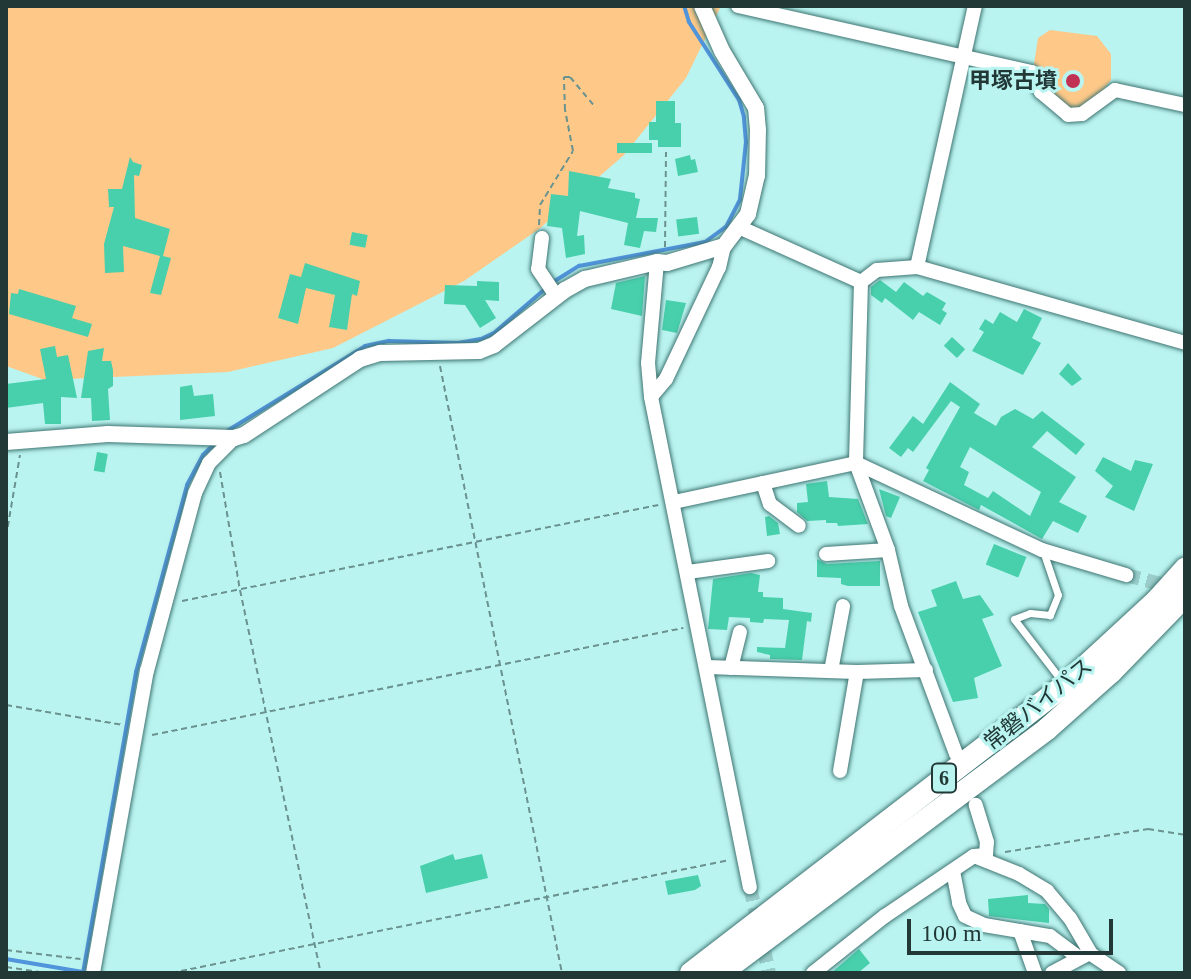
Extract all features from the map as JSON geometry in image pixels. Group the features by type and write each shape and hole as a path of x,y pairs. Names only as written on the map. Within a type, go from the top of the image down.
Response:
{"highway":[{"name":"常磐バイパス","path":"691,973 1065,685 1157,600 1185,569"},
{"name":"常磐バイパス","path":"721,973 1047,729 1111,672 1185,596"}],"street":[{"path":"651,397 666,379 719,267 724,246 741,228 748,214 757,176 756,108 722,51 702,6"},
{"path":"738,6 1032,72 1041,92 1068,115 1082,114 1115,90 1185,105"},
{"path":"917,267 975,6"},
{"path":"741,228 861,282"},
{"path":"542,238 537,262 552,290"},
{"path":"14,441 108,434 225,438 244,435 360,359 380,353 479,351 494,345 552,290 585,279 657,262 667,263 724,246"},
{"path":"657,262 648,363 651,397 750,887"},
{"path":"861,282 877,270 917,267 1185,343"},
{"path":"861,282 856,463 888,550 901,606 956,754"},
{"path":"93,973 144,683 195,493 225,438"},
{"path":"674,502 856,463 1042,550 1126,575"},
{"path":"763,483 770,504 799,526"},
{"path":"826,554 888,550"},
{"path":"688,572 768,561"},
{"path":"831,671 843,606"},
{"path":"731,668 740,632"},
{"path":"707,667 857,672 926,670"},
{"path":"840,771 857,672"},
{"path":"813,973 885,916 980,856 987,842 976,805"},
{"path":"980,856 1047,891 1070,918 1085,956"},
{"path":"953,871 959,903 965,916 984,925 1050,936 1119,973"},
{"path":"1020,931 1035,973"},
{"path":"1052,973 1085,956"}],"lane":[{"path":"1042,550 1058,595 1050,615 1030,613 1014,619 1065,685"}],"path":[{"path":"542,238 538,222 540,205 573,151 565,110 564,77 570,77 596,108"},
{"path":"665,243 666,152"},
{"path":"437,354 562,973"},
{"path":"6,537 14,441"},
{"path":"217,455 240,590 321,973"},
{"path":"165,605 674,502"},
{"path":"135,735 267,713 699,624"},
{"path":"6,705 122,724"},
{"path":"980,856 1148,829 1185,835"},
{"path":"171,973 744,857"},
{"path":"6,950 83,959"},
{"path":"6,967 47,973"}],"shaded area":[{"path":"6,6 721,6 686,78 624,155 539,229 464,281 333,348 228,372 45,380 6,366"},
{"path":"1050,30 1097,36 1111,54 1111,80 1096,99 1072,112 1052,99 1034,64 1038,38"}],"building":[{"path":"656,101 675,101 675,123 681,123 681,147 658,147 658,140 649,140 649,122 656,122"},
{"path":"617,143 652,143 652,153 617,153"},
{"path":"690,155 691,160 695,159 698,172 678,176 675,159"},
{"path":"130,157 133,162 142,165 139,176 134,175 135,218 170,229 163,256 171,258 161,295 150,293 160,256 123,246 124,272 105,273 104,244 114,207 109,207 108,189 122,189"},
{"path":"569,171 611,179 608,188 635,193 635,198 640,199 636,218 658,218 656,232 644,231 640,248 624,245 628,223 580,211 577,236 584,235 585,254 566,258 562,228 547,226 551,194 568,196"},
{"path":"697,217 699,234 678,236 676,220"},
{"path":"352,232 368,235 365,248 350,245"},
{"path":"305,263 360,281 357,296 352,294 347,330 329,327 335,295 306,288 298,324 278,318 290,274 301,277"},
{"path":"645,276 642,316 611,309 616,283"},
{"path":"880,280 896,292 904,282 923,296 927,292 946,303 942,310 947,313 940,325 919,312 913,320 885,298 882,303 871,295 871,287"},
{"path":"477,281 499,282 499,301 485,300 496,318 480,328 465,305 444,304 445,285 477,286"},
{"path":"19,289 76,306 72,318 92,324 88,337 9,314 11,293 18,294"},
{"path":"666,300 686,303 677,333 662,330"},
{"path":"1024,309 1042,318 1032,338 1041,343 1023,375 972,351 984,332 979,329 985,319 993,324 1000,312 1017,322"},
{"path":"952,337 965,349 957,358 944,346"},
{"path":"55,346 57,357 68,355 77,398 61,397 61,424 45,424 43,403 6,408 6,384 46,379 40,349"},
{"path":"104,348 102,361 111,361 113,370 113,386 108,389 110,420 92,421 91,398 81,398 88,351"},
{"path":"1068,363 1082,379 1072,386 1059,374"},
{"path":"950,382 980,404 974,413 996,426 1001,417 1015,409 1033,419 1042,411 1085,444 1076,455 1047,431 1032,447 1076,477 1059,502 1087,516 1078,533 1053,521 1042,539 981,505 979,510 923,481 929,470 926,468 960,407 951,401 913,452 908,448 901,457 889,448 913,416 923,424","holes":["970,447 1041,492 1030,516 993,491 988,498 964,485 969,472 960,467"]},
{"path":"192,385 194,396 213,394 215,416 180,420 180,387"},
{"path":"97,452 108,454 105,473 94,471"},
{"path":"1103,457 1131,471 1135,460 1153,464 1134,511 1105,497 1113,486 1095,471"},
{"path":"827,481 829,497 858,499 868,524 838,526 837,523 826,523 826,520 807,521 797,512 797,503 808,502 806,484"},
{"path":"879,489 900,497 891,518 886,516"},
{"path":"769,516 778,523 780,534 767,536 765,517"},
{"path":"994,544 1026,557 1018,578 986,564"},
{"path":"817,559 827,564 880,561 880,586 848,586 841,584 841,578 817,577"},
{"path":"751,573 760,575 758,592 763,592 763,597 783,598 783,609 812,613 811,622 807,621 802,660 770,659 770,655 757,652 757,647 785,648 789,620 764,619 763,623 750,622 750,618 729,617 727,630 708,629 713,579"},
{"path":"956,581 963,599 980,595 994,615 982,619 1002,666 974,678 978,698 953,702 918,612 937,606 931,590"},
{"path":"453,854 455,860 482,854 488,878 426,893 420,866"},
{"path":"698,875 701,886 695,890 668,895 665,881"},
{"path":"1028,895 1028,903 1045,904 1049,909 1049,923 989,916 988,899"},
{"path":"859,949 870,963 858,973 831,973"}],"waterway":[{"path":"227,431 365,346 389,341 458,343 481,339 494,333 553,282 579,266 705,242 726,227 740,199 746,142 744,117 739,100 689,22 684,6"},
{"path":"83,973 136,672 187,485 203,455 215,443"},
{"path":"6,959 83,972"}],"tunnel":[{"path":"1126,575 1176,588"},
{"path":"750,887 769,973"}],"place":[{"name":"甲塚古墳","path":"1073,81"}]}
